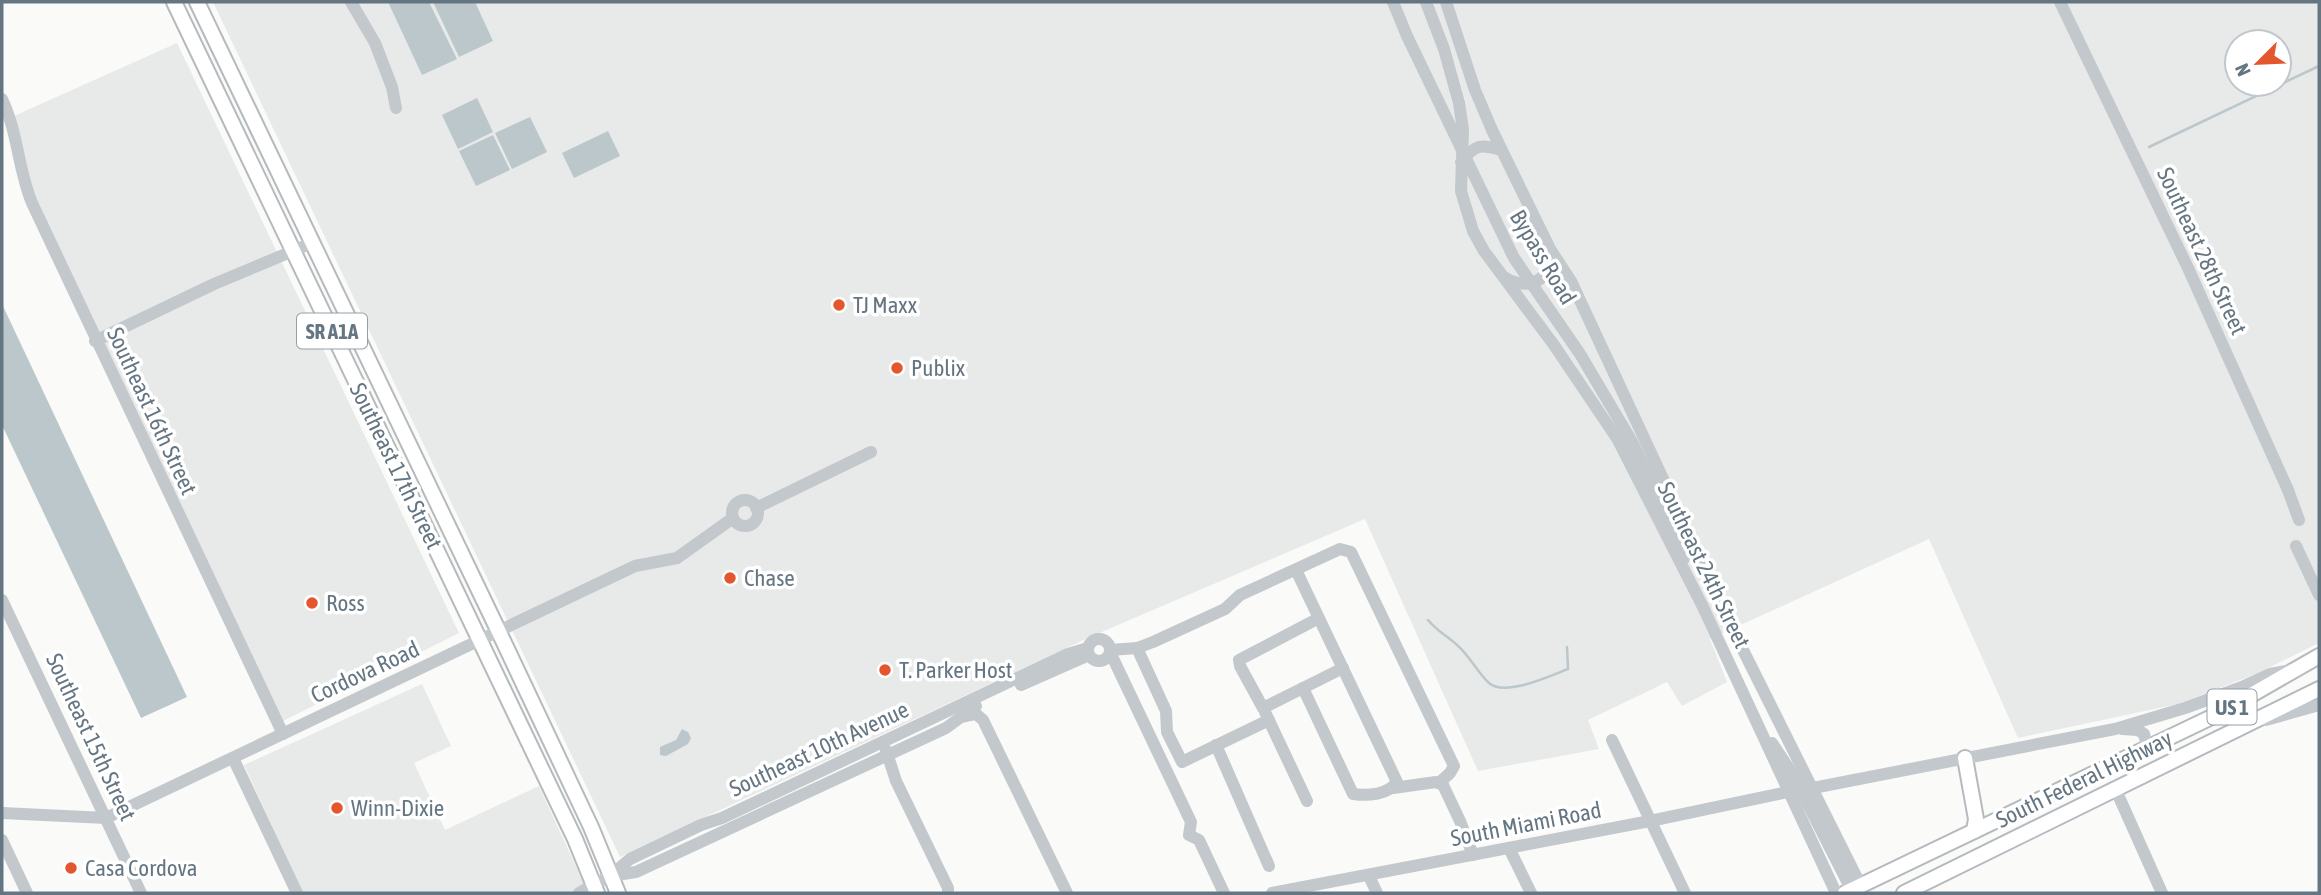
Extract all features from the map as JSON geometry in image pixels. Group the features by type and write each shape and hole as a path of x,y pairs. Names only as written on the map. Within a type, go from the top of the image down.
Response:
{"main road":[{"name":"Southeast 17th Street","path":"174,2 575,839 596,890"},
{"name":"Southeast 17th Street","path":"197,2 499,632 618,893"},
{"path":"182,17 200,27 224,57"},
{"path":"387,447 406,468 421,470"},
{"path":"400,474 433,495"},
{"name":"South Federal Highway","path":"1852,892 2243,701 2319,656"},
{"name":"South Federal Highway","path":"1904,893 2319,689"},
{"path":"2115,788 2124,771 2144,751"},
{"path":"1965,758 1976,819 1974,831"}],"street":[{"path":"351,2 375,43 392,87 396,108"},
{"name":"Bypass Road","path":"1393,2 1514,258 1580,354 1631,440 1672,525 1694,577 1703,607"},
{"name":"Southeast 24th Street","path":"1426,2 1444,49 1459,103 1463,131 1461,191 1478,241 1554,345 1618,440 1703,607 1788,792 1852,892"},
{"name":"Southeast 28th Street","path":"2060,2 2188,268 2299,520"},
{"name":"Southeast 24th Street","path":"1446,3 1475,90 1501,150 1550,249 1571,281 1671,496"},
{"name":"Southeast 16th Street","path":"2,99 12,126 24,184 95,341 283,734"},
{"path":"1461,162 1479,146 1501,150"},
{"path":"95,341 201,290 312,243"},
{"path":"1501,275 1527,285 1540,280 1549,269 1550,249"},
{"path":"757,508 871,452"},
{"path":"749,501 757,508 757,518 750,525 740,526 733,519 733,509 739,502 749,501"},
{"name":"Cordova Road","path":"2,813 106,818 635,566 677,558 733,519"},
{"name":"Bypass Road","path":"1672,525 1734,632"},
{"name":"Southeast 24th Street","path":"1686,527 1734,632 1813,788 1852,892"},
{"path":"2296,547 2319,595"},
{"name":"Southeast 10th Avenue","path":"610,876 636,872 946,728 974,707 1089,652 1092,641 1106,641 1110,651 1137,648 1225,609 1240,595 1340,549 1351,552 1454,766 1439,783"},
{"path":"1296,570 1397,782 1393,788"},
{"name":"Southeast 15th Street","path":"2,600 141,893"},
{"path":"1307,801 1239,660 1320,618"},
{"path":"1137,648 1166,711 1167,732 1182,762 1216,745 1303,688 1343,667"},
{"path":"1110,651 1191,822 1189,835 1199,840 1224,893"},
{"name":"Southeast 10th Avenue","path":"579,893 596,890 630,859 883,743 1068,654 1089,652"},
{"path":"1813,788 2115,729 2186,708 2270,674 2298,669"},
{"path":"1740,687 1752,680 1753,671"},
{"path":"1303,688 1353,794 1381,793 1393,788 1439,783 1443,785 1473,855"},
{"path":"2245,726 2319,705"},
{"path":"1750,710 1792,773 1852,892"},
{"path":"956,720 976,714 983,720 1067,893"},
{"path":"2115,729 2138,730 2144,734 2147,742 2144,751"},
{"path":"1612,740 1685,893"},
{"path":"883,743 896,781 948,888 948,893"},
{"path":"1216,745 1269,866"},
{"path":"233,758 297,893"},
{"path":"822,771 828,784"},
{"path":"2115,788 2162,893"},
{"name":"South Miami Road","path":"1272,893 1788,792"},
{"path":"2,840 27,893"},
{"path":"1509,848 1531,893"},
{"path":"1369,876 1377,893"}],"shaded area":[{"path":"213,2 2319,2 2319,643 2258,673 2178,704 2018,738 1929,539 1710,639 1727,682 1682,706 1667,682 1588,720 1599,749 1478,771 1365,519 1090,637 620,857"},
{"path":"429,2 457,59 422,75 389,4"},
{"path":"433,2 475,2 493,41 459,57"},
{"path":"177,43 459,633 283,721 30,187 14,116"},
{"path":"477,98 493,132 458,149 442,115"},
{"path":"530,117 547,152 512,169 495,133"},
{"path":"608,131 620,156 574,178 562,153"},
{"path":"493,135 510,170 476,186 459,151"},
{"path":"2,304 187,697 141,718 2,425"},
{"path":"422,684 451,746 414,763 445,830 539,786 588,893 303,893 244,765"},
{"path":"682,729 688,732 691,738 688,744 666,756 660,755 660,747 676,740"}],"waterway":[{"path":"2149,147 2319,66"},
{"path":"1428,620 1462,649 1485,679 1496,687 1516,687 1568,669 1567,647"}],"tunnel":[{"path":"1671,496 1686,527"}],"place":[{"name":"TJ Maxx","path":"839,305"},
{"name":"Publix","path":"897,368"},
{"name":"Chase","path":"730,578"},
{"name":"Ross","path":"312,603"},
{"name":"T. Parker Host","path":"885,670"},
{"name":"Winn-Dixie","path":"337,808"},
{"name":"Casa Cordova","path":"71,868"}]}
